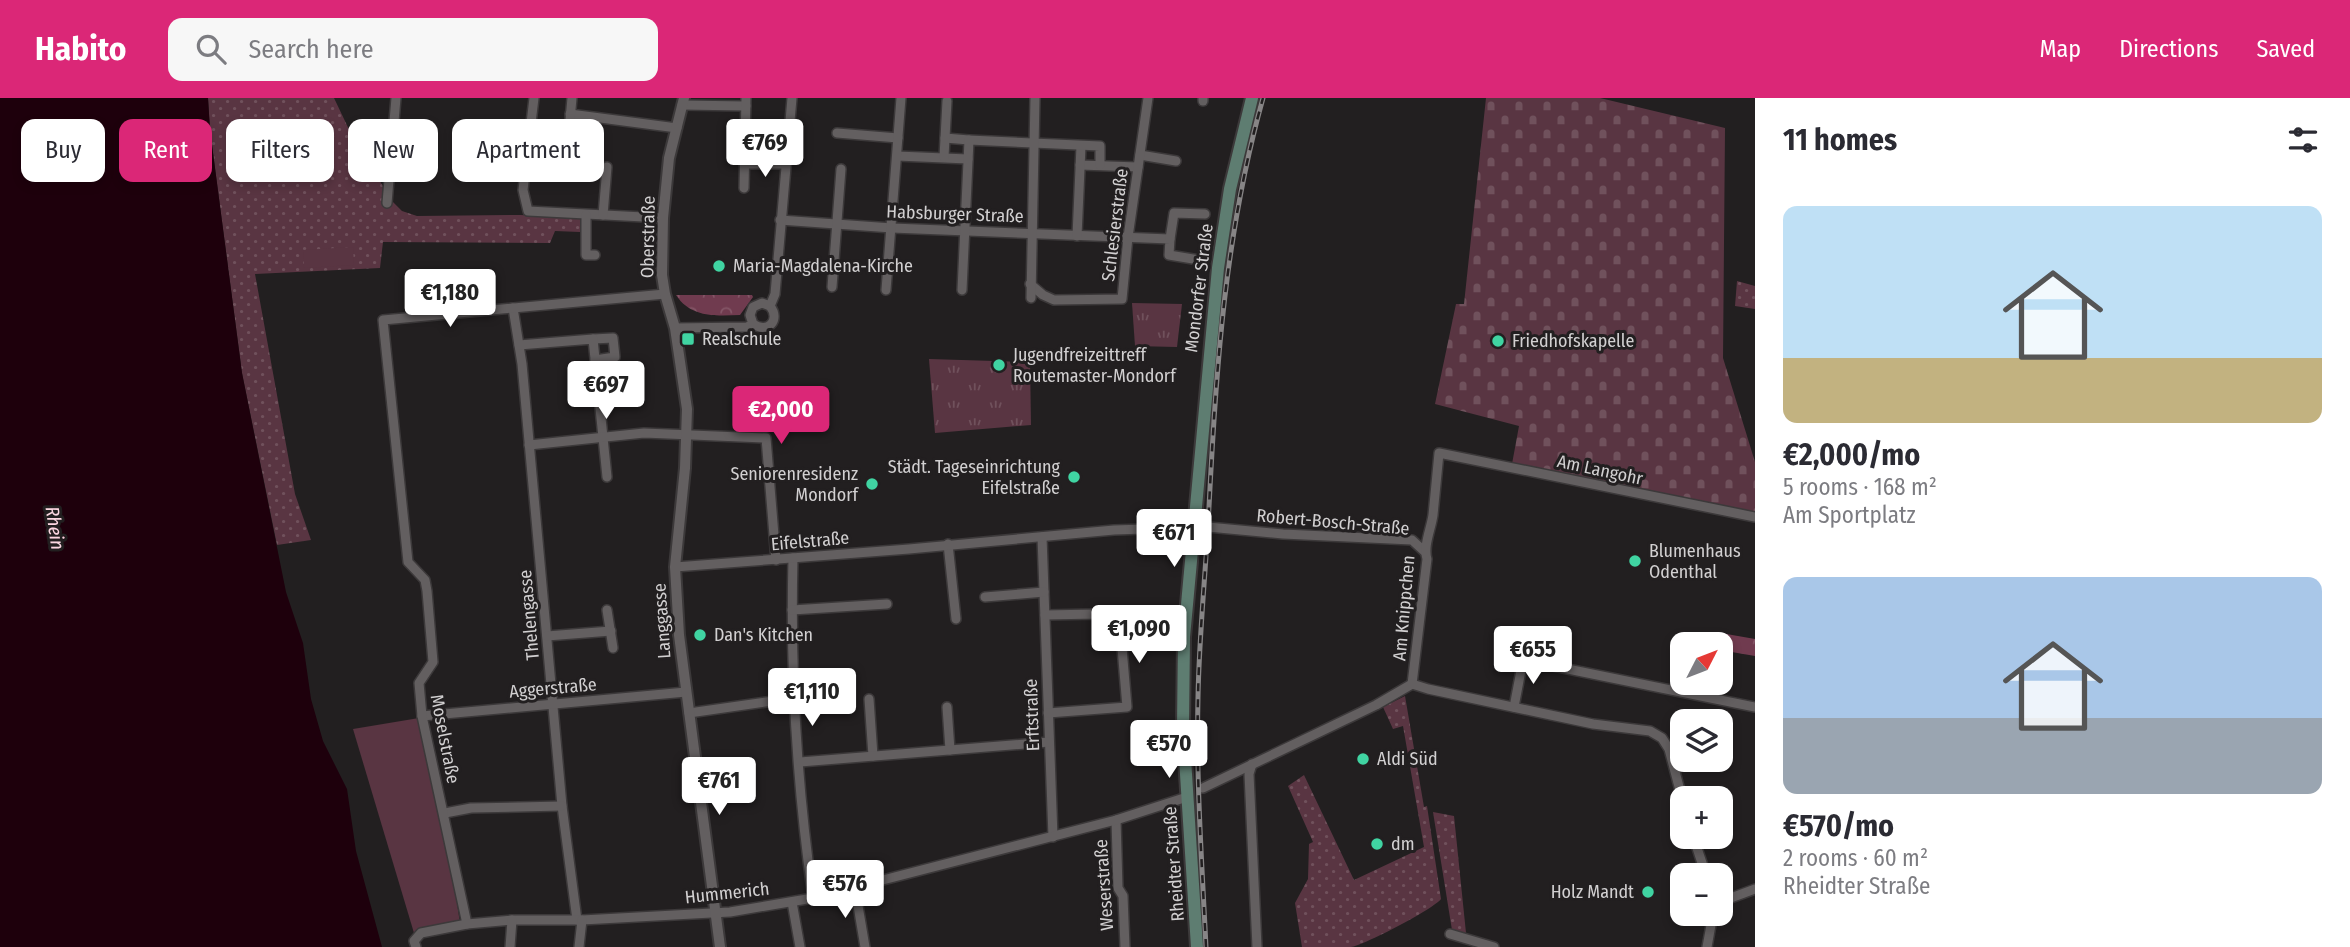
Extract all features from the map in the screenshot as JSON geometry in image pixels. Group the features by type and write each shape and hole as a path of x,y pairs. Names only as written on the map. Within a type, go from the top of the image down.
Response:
{"main road":[{"name":"Mondorfer Straße","path":"1195,527 1218,268 1230,189 1252,98"},
{"name":"Rheidter Straße","path":"1195,527 1183,672 1183,727 1197,947"}],"street":[{"path":"387,203 396,98"},
{"path":"534,98 523,190 528,211 663,218"},
{"path":"570,119 572,98"},
{"path":"771,306 762,303 753,307 750,316 753,324 762,328 772,325 775,315 771,306 775,294 792,98"},
{"path":"886,290 901,98"},
{"path":"1031,298 1035,98"},
{"name":"Schlesierstraße","path":"1030,284 1054,300 1122,299 1148,98"},
{"path":"944,157 947,101"},
{"path":"683,102 746,102 744,188"},
{"name":"Oberstraße","path":"665,294 662,275 663,218 669,158 683,102"},
{"path":"570,114 677,128"},
{"path":"838,133 898,138"},
{"path":"945,138 1100,146 1100,165"},
{"path":"962,290 969,140"},
{"path":"1077,236 1081,146"},
{"name":"Schlesierstraße","path":"1140,155 1176,161"},
{"path":"897,156 968,159"},
{"path":"744,164 785,164"},
{"path":"1080,164 1138,167"},
{"path":"604,215 607,167"},
{"path":"832,287 841,169"},
{"path":"1199,260 1169,255 1170,239 1174,213 1205,214"},
{"path":"586,215 586,255 595,255"},
{"name":"Habsburger Straße","path":"780,220 964,232 1032,232 1170,239"},
{"path":"513,308 665,294"},
{"name":"Langgasse","path":"665,294 675,328 687,409 685,468 675,567 679,635 720,947"},
{"name":"Moselstraße","path":"467,924 422,716 419,683 433,662 427,591 425,580 408,562 383,320 513,308"},
{"name":"Thelengasse","path":"513,308 529,445 562,806 580,920 579,947"},
{"path":"675,328 747,327 753,324"},
{"path":"519,345 613,338 615,357 595,360"},
{"path":"593,340 607,477"},
{"path":"529,445 644,433 765,438 776,560"},
{"name":"Am Langohr","path":"1439,453 1755,517"},
{"name":"Am Knippchen","path":"1412,684 1427,559 1424,551 1430,537 1439,453"},
{"name":"Eifelstraße","path":"675,567 1114,530 1195,527"},
{"name":"Robert-Bosch-Straße","path":"1195,527 1412,540 1424,551"},
{"name":"Erftstraße","path":"1042,537 1053,836"},
{"path":"948,544 956,619"},
{"path":"793,558 794,698 803,828 813,898"},
{"path":"985,597 1044,592"},
{"path":"792,610 887,604"},
{"path":"607,610 612,648"},
{"path":"1045,615 1096,614 1120,624 1127,707 1048,713"},
{"path":"547,636 611,631"},
{"path":"1514,707 1523,660 1755,707"},
{"path":"1203,788 1377,705 1412,684 1593,724 1643,729 1662,738 1672,756 1679,786"},
{"name":"Aggerstraße","path":"422,716 686,692"},
{"path":"689,713 794,698"},
{"path":"869,699 873,756"},
{"path":"947,707 950,750"},
{"path":"800,762 1049,742"},
{"path":"1252,764 1249,774 1257,947"},
{"name":"Hummerich","path":"415,947 416,937 421,933 467,924 730,912 813,898 1116,820 1187,797"},
{"path":"445,813 471,808 562,806"},
{"name":"Weserstraße","path":"1116,820 1118,888 1123,896 1125,947"},
{"path":"855,888 864,947"},
{"path":"1733,897 1755,889"},
{"path":"792,902 800,947"},
{"path":"510,947 512,920"},
{"path":"1707,947 1711,926"},
{"path":"1450,934 1494,947"}],"green space":[{"path":"208,98 334,98 348,127 348,182 380,182 402,211 417,216 520,215 580,218 580,232 555,231 550,243 383,242 380,268 255,274 295,494 311,540 277,545 242,373 212,145 212,119 209,119"},
{"path":"1486,98 1600,98 1725,128 1723,358 1755,462 1755,512 1512,464 1519,426 1435,404 1456,304 1464,304"},
{"path":"353,247 354,265 304,268 303,250"},
{"path":"1737,281 1755,286 1755,309 1735,306"},
{"path":"676,295 753,297 740,315 722,316 697,312 682,303"},
{"path":"1132,303 1182,304 1177,347 1135,346"},
{"path":"929,359 1030,362 1031,425 935,433"},
{"path":"1733,635 1755,639 1755,656 1733,652"},
{"path":"1405,696 1424,807 1427,806 1441,899 1413,918 1358,945 1302,947 1295,903 1308,879 1309,844 1313,842 1288,786 1304,775 1354,880 1424,847 1403,726 1393,729 1383,707"},
{"path":"425,717 444,816 460,923 414,933 353,729"},
{"path":"1433,812 1454,816 1466,933 1452,930"}],"water":[{"name":"Rhein","path":"0,98 208,98 209,119 119,119 119,182 212,182 212,145 242,373 286,592 303,643 311,699 323,741 347,789 356,851 382,947 0,947"}],"railway":[{"path":"1206,947 1198,698 1215,403 1231,250 1250,149 1263,98"}],"place":[{"name":"Maria-Magdalena-Kirche","path":"719,266"},
{"name":"Realschule","path":"688,339"},
{"name":"Friedhofskapelle","path":"1498,341"},
{"name":"Jugendfreizeittreff Routemaster-Mondorf","path":"999,365"},
{"name":"Städt. Tageseinrichtung Eifelstraße","path":"1074,477"},
{"name":"Seniorenresidenz Mondorf","path":"872,484"},
{"name":"Blumenhaus Odenthal","path":"1635,561"},
{"name":"Dan's Kitchen","path":"700,635"},
{"name":"Aldi Süd","path":"1363,759"},
{"name":"dm","path":"1377,844"},
{"name":"Holz Mandt","path":"1648,892"}]}
